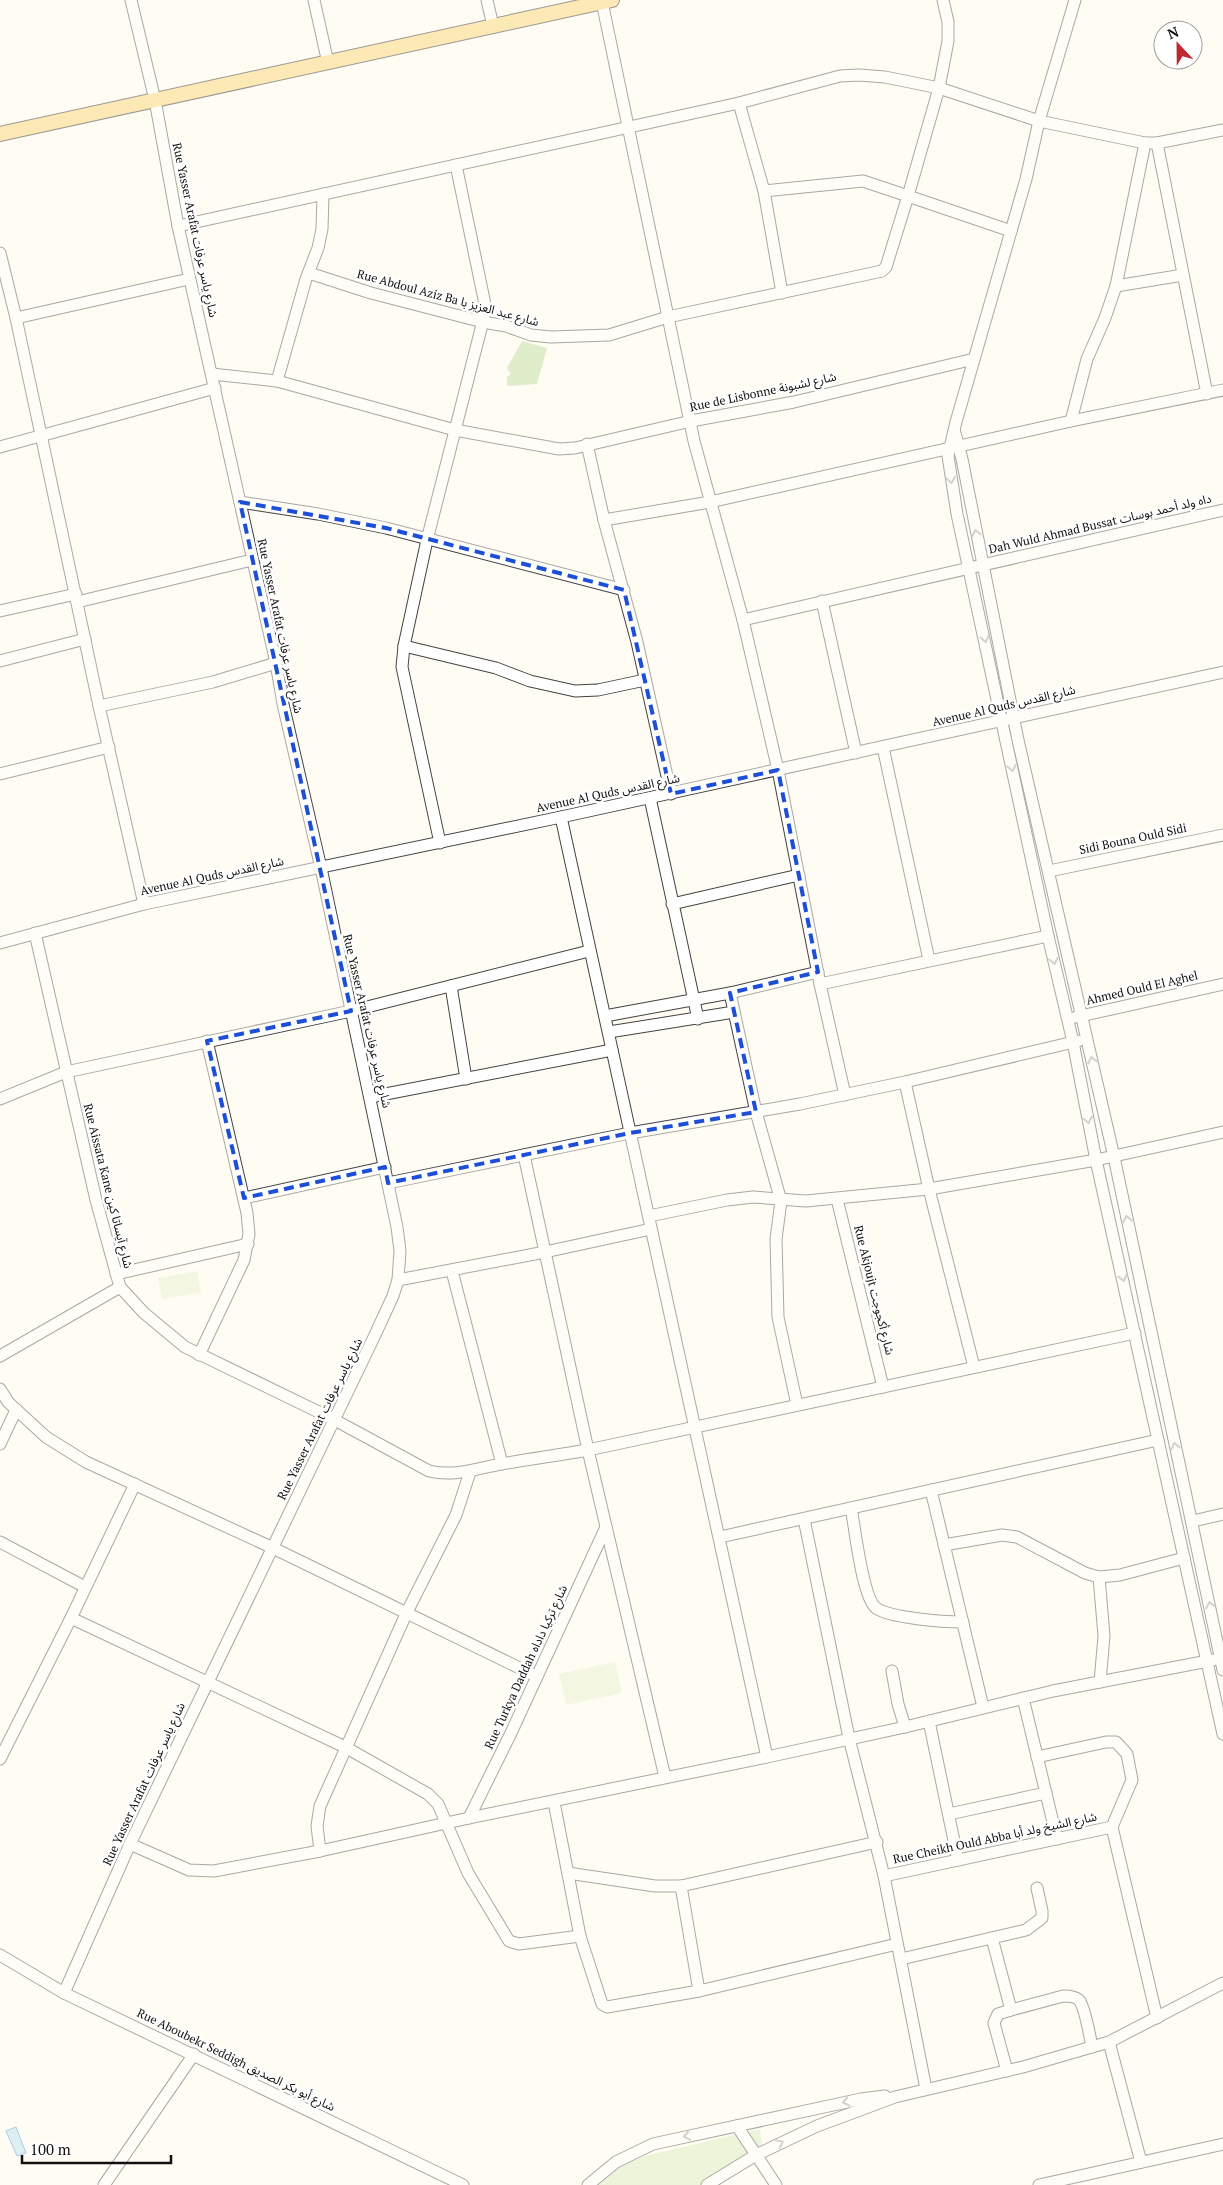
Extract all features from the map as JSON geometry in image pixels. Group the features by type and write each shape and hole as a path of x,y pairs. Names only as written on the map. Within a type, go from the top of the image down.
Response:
{"main road":[{"path":"0,134 607,1"}],"street":[{"name":"Rue Yasser Arafat شارع ياسر عرفات","path":"64,1993 130,1844 374,1337 393,1296 398,1280 399,1240 385,1167 321,868 298,773 276,663 189,279 155,100 131,0"},
{"path":"314,0 328,63"},
{"path":"487,0 493,26"},
{"path":"908,196 939,88 948,34 943,0"},
{"path":"1075,0 1039,121 1026,179 974,359 955,433 952,485 969,567 1007,719 1049,871 1082,1015 1114,1157 1149,1328 1193,1521 1223,1670"},
{"path":"607,1 627,126 694,442 742,620 778,770 819,978 845,1094"},
{"path":"178,226 738,103 840,76 885,77 939,88 1039,121 1145,143 1157,143 1223,130"},
{"path":"738,103 764,191 782,293"},
{"path":"1071,421 1087,359 1105,318 1116,286 1145,143"},
{"path":"1157,143 1207,394"},
{"path":"440,843 404,674 404,646 427,540 483,322 486,302 456,165"},
{"path":"764,191 863,181 1011,231"},
{"path":"277,381 318,248 322,229 323,194"},
{"name":"Rue Abdoul Aziz Ba شارع عبد العزيز با","path":"309,273 371,293 483,322 506,326 541,337 609,335 668,318 882,272 886,267 908,196"},
{"path":"0,253 4,284 16,318 108,748 144,904"},
{"path":"1116,286 1183,275"},
{"path":"16,318 189,279"},
{"name":"Rue de Lisbonne شارع لشبونة","path":"212,374 277,381 454,430 559,450 691,421 794,402 974,359"},
{"path":"0,447 215,388"},
{"path":"604,520 710,502 1071,421 1223,390"},
{"path":"587,444 604,520 624,590 671,794"},
{"path":"954,448 982,565 1007,719 1048,936 1223,1734"},
{"path":"240,502 318,514 386,528 624,590"},
{"name":"Dah Wuld Ahmad Bussat داه ولد أحمد بوسات","path":"742,620 1223,510"},
{"path":"0,611 77,598 252,560"},
{"path":"822,601 856,753"},
{"path":"0,661 85,639"},
{"path":"404,646 496,668 530,681 575,691 598,690 645,680"},
{"path":"99,706 212,682 276,663"},
{"name":"Avenue Al Quds شارع القدس","path":"0,943 144,904 561,818 1223,672"},
{"path":"883,747 929,960"},
{"path":"0,774 108,748"},
{"path":"650,798 698,1018"},
{"path":"561,818 767,1756"},
{"name":"Sidi Bouna Ould Sidi","path":"1049,871 1223,835"},
{"path":"672,904 799,876"},
{"name":"Rue Aissata Kane شارع آيساتا كين","path":"35,933 66,1072 120,1287 159,1326 185,1347 333,1419 429,1471 445,1475 470,1472 502,1464 588,1450 1135,1333"},
{"path":"605,1016 929,960 1048,936"},
{"path":"0,1099 66,1072 351,1011 589,951"},
{"name":"Ahmed Ould El Aghel","path":"1067,1018 1223,984"},
{"path":"451,986 466,1079"},
{"path":"730,993 756,1112 781,1201 776,1239 778,1317 796,1406"},
{"path":"609,1032 734,1012"},
{"path":"388,1183 630,1133 756,1112 905,1082 1087,1039"},
{"path":"199,1355 244,1260 248,1244 249,1223 207,1042"},
{"path":"370,1097 612,1050"},
{"path":"905,1082 929,1188 974,1367"},
{"path":"649,1216 726,1200 753,1197 781,1201 837,1199 929,1188 1114,1157 1223,1132"},
{"path":"524,1155 588,1450 665,1777"},
{"path":"244,1198 385,1167"},
{"name":"Rue Akjoujt شارع أكجوجت","path":"837,1199 883,1387"},
{"path":"398,1280 545,1252 651,1228"},
{"path":"116,1274 248,1244"},
{"path":"452,1271 502,1464"},
{"path":"0,1356 120,1287"},
{"path":"0,1389 16,1410 46,1437 86,1462 273,1548 536,1676"},
{"path":"0,1444 16,1410"},
{"path":"720,1537 1158,1440"},
{"path":"320,1851 317,1826 320,1806 407,1612 456,1515 470,1472"},
{"path":"0,1759 71,1618 134,1484"},
{"path":"930,1490 983,1707"},
{"path":"851,1508 865,1585 869,1599 875,1607 885,1612 926,1619 963,1622"},
{"path":"1193,1521 1223,1514"},
{"path":"804,1519 849,1738 877,1842 926,2089"},
{"name":"Rue Turkya Daddah شارع تركيا داداه","path":"469,1818 606,1527"},
{"path":"944,1545 1002,1534 1017,1536 1085,1573 1099,1577 1120,1575 1184,1558"},
{"path":"0,1542 85,1587"},
{"path":"1099,1577 1104,1636 1100,1682"},
{"path":"71,1618 345,1747 428,1794 438,1804 468,1873 509,1942 519,1944 580,1936"},
{"path":"130,1844 180,1867 198,1872 214,1871 554,1802 905,1727 1023,1698 1220,1658"},
{"path":"892,1671 898,1704 905,1727"},
{"path":"1023,1698 1057,1839"},
{"path":"929,1721 958,1860"},
{"path":"1037,1757 1106,1742 1116,1742 1123,1747 1127,1754 1132,1780 1112,1827 1157,2018"},
{"path":"949,1814 1046,1793"},
{"path":"554,1802 580,1936 604,2006 611,2007 699,1991 897,1944"},
{"name":"Rue Cheikh Ould Abba شارع الشيخ ولد أبا","path":"884,1876 1112,1827"},
{"name":"Rue Cheikh Ould Abba شارع الشيخ ولد أبا","path":"568,1873 655,1886 681,1886 877,1842"},
{"path":"681,1886 699,1991"},
{"path":"901,1959 1026,1930 1042,1918 1037,1888"},
{"path":"992,1938 1011,2010"},
{"name":"Rue Aboubekr Seddigh شارع أبو بكر الصديق","path":"0,1955 64,1993 463,2185"},
{"path":"707,2185 756,2155 817,2126 894,2097 1007,2071 1109,2042 1223,1983"},
{"path":"1007,2071 994,2023 998,2014 1011,2010 1063,1996 1072,1996 1079,2000 1082,2007 1092,2047"},
{"path":"1109,2042 1141,2162"},
{"path":"104,2185 194,2054"},
{"path":"588,2185 616,2162 653,2144 861,2098 894,2097"},
{"path":"737,2126 776,2185"},
{"path":"1039,2185 1223,2144"}],"highlighted area":[{"path":"240,502 386,528 624,590 671,794 778,770 818,972 730,993 756,1112 630,1133 388,1183 385,1167 244,1198 207,1041 351,1011"}],"green space":[{"path":"522,341 547,348 537,384 507,386 507,377 511,374 507,368"},
{"path":"197,1271 201,1293 162,1299 158,1278"},
{"path":"615,1662 622,1693 566,1705 559,1674"},
{"path":"760,2129 762,2146 705,2185 599,2185 622,2166 645,2156"}],"water":[{"path":"16,2127 26,2153 17,2156 6,2131"}]}
